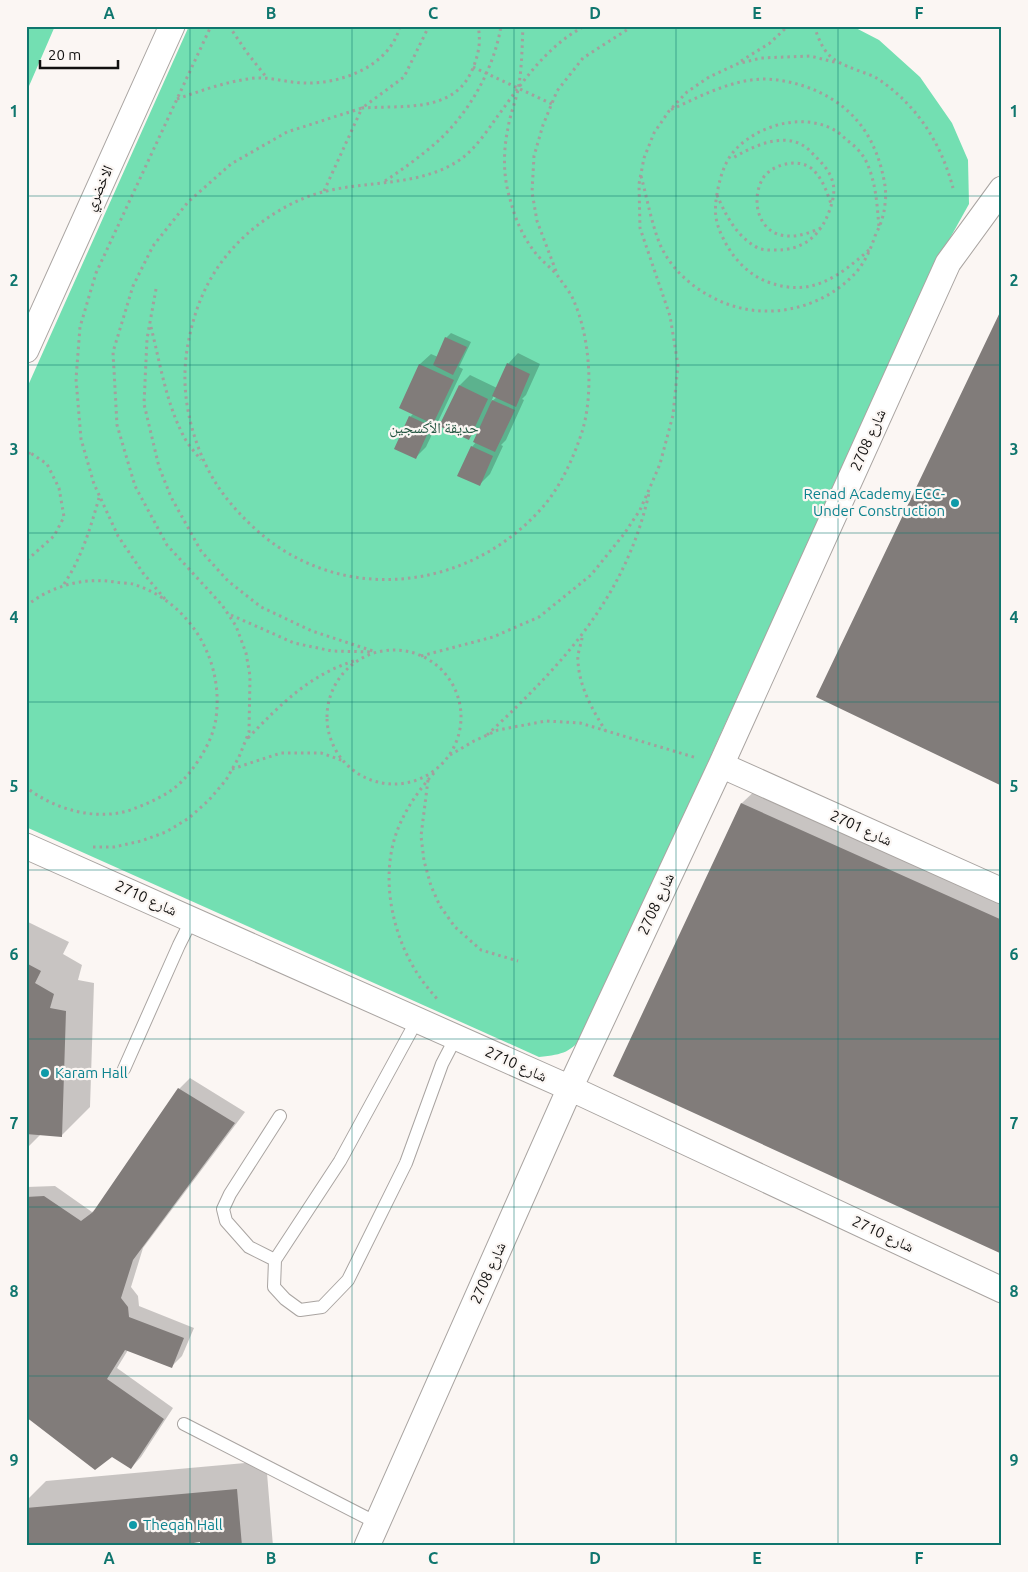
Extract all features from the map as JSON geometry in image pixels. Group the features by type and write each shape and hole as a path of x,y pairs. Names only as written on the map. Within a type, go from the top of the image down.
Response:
{"street":[{"name":"الاخضري","path":"26,350 172,26"},
{"name":"شارع 2708","path":"367,1546 570,1088 721,765 948,264 1002,189"},
{"name":"شارع 2701","path":"721,765 1002,891"},
{"name":"شارع 2710","path":"26,846 570,1088 1002,1290"}],"lane":[{"path":"124,1069 192,919"},
{"path":"417,1020 340,1161 275,1260 274,1287 285,1299 300,1310 322,1307 348,1280 406,1163 442,1064 456,1037"},
{"path":"275,1260 243,1241 226,1221 223,1209 230,1194 280,1116"},
{"path":"184,1424 377,1523"}],"path":[{"path":"26,787 58,806 91,814 125,812 157,800 184,780 205,752 216,719 217,685 208,652 191,622 165,600 143,572 118,536 99,497 81,439 76,379 80,327 96,273 210,26"},
{"path":"229,26 248,54 268,78"},
{"path":"177,99 228,82 268,78 303,83 323,83 348,78 383,55 397,37 400,26"},
{"path":"324,191 362,108 404,77 429,26"},
{"path":"88,847 114,846 141,841 166,832 189,818 209,800 226,780 239,757 248,732 250,676 246,653 236,626 222,605 167,545 135,486 117,425 113,352 133,286 153,246 188,202 231,164 287,132 362,108 427,105 447,98 461,87 469,77 480,46 478,26"},
{"path":"384,182 438,141 460,116 477,92 491,64 501,26"},
{"path":"150,324 175,417 183,436 203,462 230,504 265,539 304,562 345,576 389,580 433,575 475,560 512,538 544,507 568,470 583,428 589,385 586,340 573,298 557,274 536,253 517,223 508,192 504,166 508,128 522,62 523,26"},
{"path":"203,462 188,415 184,365 193,316 214,271 247,234 288,205 324,191 384,182 406,181 427,175 460,159 486,132 536,65 556,46 585,26"},
{"path":"557,274 537,221 532,192 534,156 543,125 557,91 583,58 633,26"},
{"path":"421,656 493,637 539,617 591,575 624,534 640,510 660,464 673,415 678,365 670,316 640,228 639,184 644,158 654,133 669,111 687,92 709,77 737,64 770,43 788,26"},
{"path":"814,26 822,47 838,63"},
{"path":"737,64 761,58 810,56 838,63 876,78 897,94 926,126 938,145 947,166 953,188"},
{"path":"473,67 552,104"},
{"path":"641,176 660,242 669,258 680,273 710,298 735,307 759,312 780,311 800,307 822,298 838,288 857,270 879,228 885,204 885,181 878,156 858,120 842,105 822,92 788,81 762,79 712,91 669,111"},
{"path":"870,248 837,276 822,284 789,288 767,282 754,275 738,261 726,244 717,226 714,211 723,168 737,147 750,137 768,128 781,124 811,122 836,131 854,146 865,159 874,185 879,228"},
{"path":"717,195 732,225 745,239 760,249 790,249 808,242 819,233 832,205 833,183 825,167 808,148 797,143 780,140 759,144 728,161"},
{"path":"822,228 805,234 788,236 775,233 763,224 757,212 757,193 763,178 782,164 798,163 810,168 821,180 832,205"},
{"path":"156,288 147,339 144,404 159,467 171,497 201,551 228,581 261,608 312,631 376,652"},
{"path":"26,460 28,450 47,464 60,488 64,517 54,536 26,561"},
{"path":"487,734 545,678 583,635 603,606 631,552 643,521 651,486"},
{"path":"64,585 76,565 99,497"},
{"path":"26,606 38,597 64,585 98,579 133,584 165,600"},
{"path":"229,615 294,643 332,651 376,652 395,649 414,652 432,662 448,676 458,694 461,715 459,736 450,755"},
{"path":"583,635 578,660 583,688 593,711 605,730"},
{"path":"245,740 292,694 336,666 358,660 376,652"},
{"path":"358,660 344,672 333,688 328,707 328,726 333,745 344,761 358,773 376,781 397,784 418,780 436,770"},
{"path":"440,1002 421,980 398,934 392,906 389,874 396,836 401,822 417,793 450,755 487,734 498,730 546,721 580,723 721,765"},
{"path":"232,770 281,753 321,753 344,761"},
{"path":"428,780 421,836 426,869 440,906 455,927 481,950 518,961"}],"green space":[{"path":"26,26 55,26 26,93"},
{"name":"حديقة الأكسجين","path":"189,26 852,26 879,40 920,77 952,123 968,160 969,204 934,267 722,731 587,1033 571,1049 561,1053 539,1057 26,827 26,390"}],"building":[{"name":"Renad Academy ECC- Under Construction","path":"1002,308 1002,786 816,697"},
{"path":"445,337 467,347 453,375 433,365"},
{"path":"507,363 530,374 516,407 492,396"},
{"path":"419,364 454,380 433,424 399,408"},
{"path":"459,385 488,399 469,440 439,426"},
{"path":"492,400 515,410 495,452 473,442"},
{"path":"409,416 431,426 416,459 394,449"},
{"path":"471,446 493,456 480,486 457,476"},
{"path":"741,803 1002,920 1002,1254 613,1076"},
{"name":"Karam Hall","path":"26,963 41,971 35,983 54,994 50,1008 66,1011 62,1137 26,1134"},
{"path":"178,1088 235,1123 133,1260 121,1298 128,1307 129,1317 184,1338 172,1368 125,1350 107,1379 164,1419 131,1469 112,1457 95,1470 26,1417 26,1197 44,1196 81,1221 93,1212"},
{"name":"Theqah Hall","path":"237,1489 242,1546 200,1546 200,1542 175,1546 26,1546 26,1508"}],"place":[{"name":"Renad Academy ECC- Under Construction","path":"955,503"},
{"name":"Karam Hall","path":"45,1073"},
{"name":"Theqah Hall","path":"133,1525"}]}
